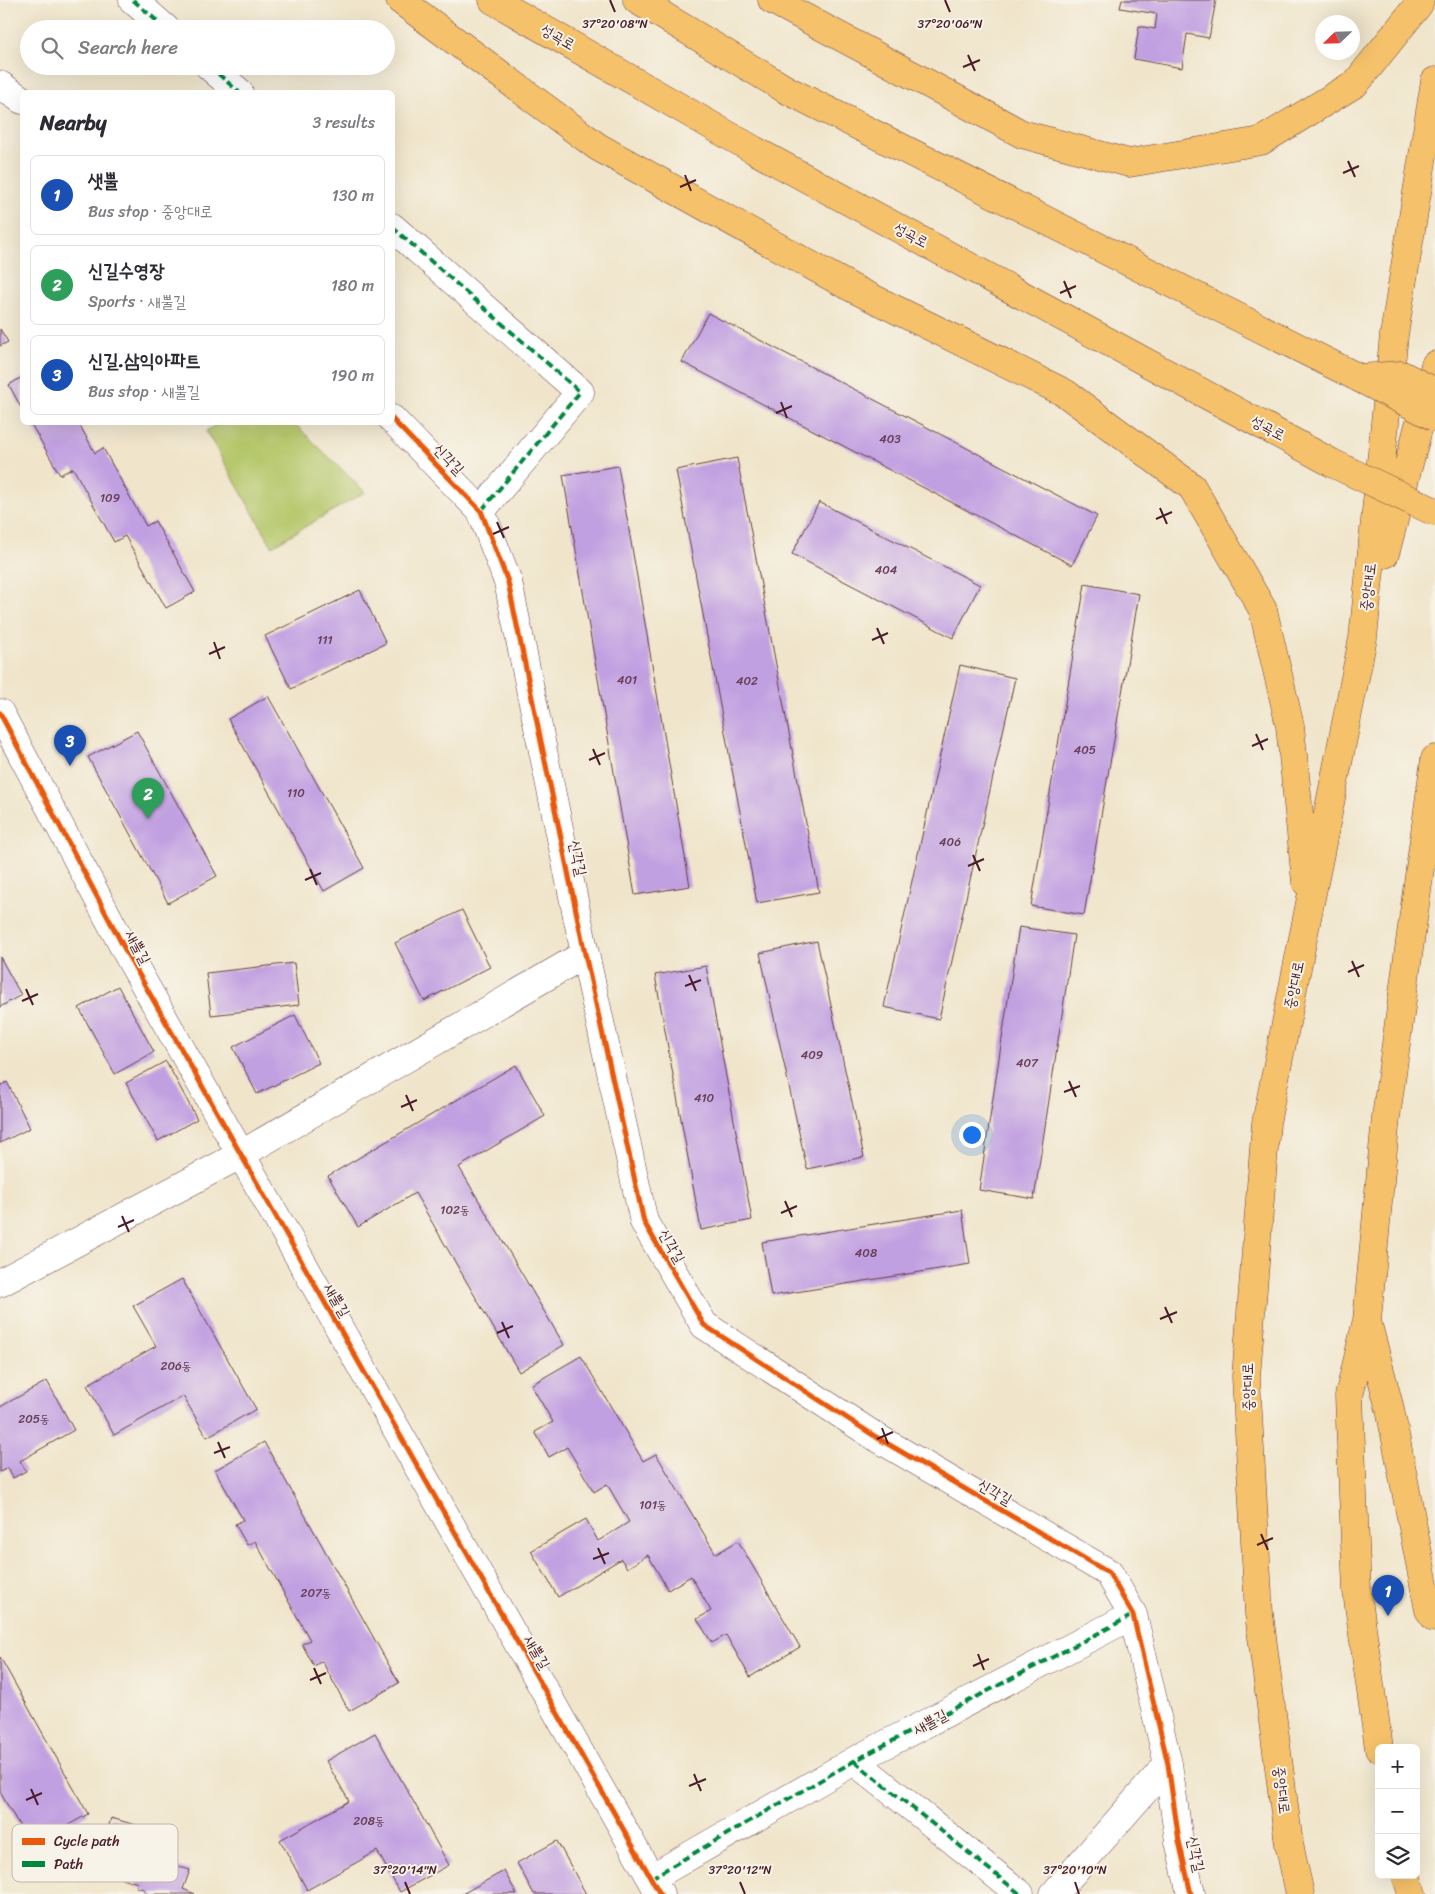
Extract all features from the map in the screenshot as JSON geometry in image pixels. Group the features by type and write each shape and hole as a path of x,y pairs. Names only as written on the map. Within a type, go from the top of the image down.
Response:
{"main road":[{"path":"400,0 598,147 850,287 1065,393 1192,487 1263,610 1290,726 1309,910"},
{"name":"성곡로","path":"493,0 754,150 1334,464 1435,512"},
{"path":"637,0 787,90 1435,417"},
{"path":"772,0 1022,134 1129,163 1261,141 1356,84 1419,4 1420,0"},
{"name":"중앙대로","path":"1300,1894 1289,1844 1259,1614 1246,1377 1266,1123 1363,638 1394,335 1435,81"},
{"path":"1363,638 1435,365"},
{"path":"1360,378 1402,375 1435,392"},
{"path":"1378,1744 1357,1592 1349,1396 1367,1320 1386,1117 1435,758"},
{"path":"1367,1320 1390,1409 1429,1610 1435,1618"},
{"path":"1407,1879 1412,1894"}],"street":[{"path":"133,0 156,20"},
{"path":"219,75 237,90"},
{"path":"0,85 20,99"},
{"path":"395,230 580,392 481,511"},
{"name":"신각길","path":"395,422 481,511 508,582 585,954 644,1222 704,1325 876,1436 1109,1573 1133,1615 1168,1764 1179,1841 1192,1894"},
{"name":"새뿔길","path":"0,713 129,957 656,1886 854,1762 1133,1615"},
{"path":"0,1283 240,1155 585,954"},
{"path":"854,1762 1020,1894"},
{"path":"1054,1894 1168,1764"}],"green space":[{"path":"216,425 296,425 365,492 272,546 206,431"}],"building":[{"path":"1122,0 1216,0 1209,38 1187,34 1182,68 1134,59 1139,26 1155,29 1157,14 1120,8"},
{"path":"708,313 1097,516 1072,565 682,362"},
{"path":"0,329 8,342 0,346"},
{"path":"20,378 20,405 9,385"},
{"path":"32,425 80,425 95,453 103,448 146,526 155,521 195,592 166,608 125,536 114,542 73,468 60,475"},
{"path":"737,458 819,892 757,903 676,470"},
{"path":"618,466 690,886 635,895 563,475"},
{"path":"819,502 980,585 953,638 792,554"},
{"path":"1085,584 1139,594 1084,915 1031,906"},
{"path":"360,590 386,643 291,689 265,636"},
{"path":"960,665 1015,678 939,1019 884,1007"},
{"path":"268,696 364,868 324,891 228,719"},
{"path":"137,731 217,876 168,903 88,757"},
{"path":"462,910 490,967 424,1001 395,943"},
{"path":"1019,927 1074,935 1034,1199 979,1190"},
{"path":"817,941 864,1157 807,1169 760,953"},
{"path":"0,957 21,995 0,1007"},
{"path":"294,963 299,1005 211,1015 206,973"},
{"path":"706,966 752,1220 701,1230 655,975"},
{"path":"118,986 154,1052 115,1074 79,1008"},
{"path":"295,1015 319,1063 257,1094 233,1047"},
{"path":"166,1061 197,1119 158,1141 126,1083"},
{"path":"516,1065 545,1116 459,1167 564,1345 519,1372 415,1193 358,1227 328,1176"},
{"path":"7,1082 30,1128 0,1143 0,1086"},
{"path":"962,1210 970,1264 771,1296 762,1242"},
{"path":"182,1279 256,1409 207,1437 183,1396 114,1435 87,1385 156,1346 133,1306"},
{"path":"581,1356 643,1461 656,1454 716,1554 738,1541 800,1647 750,1677 726,1635 712,1643 697,1619 711,1611 691,1576 668,1590 648,1555 627,1568 621,1559 558,1597 531,1551 586,1519 598,1541 629,1522 607,1484 594,1492 567,1447 549,1457 535,1432 553,1422 531,1385"},
{"path":"47,1381 74,1430 20,1461 26,1471 13,1478 8,1468 0,1472 0,1407"},
{"path":"264,1442 399,1683 349,1711 322,1661 314,1666 302,1644 310,1640 255,1541 247,1545 235,1524 243,1520 215,1470"},
{"path":"0,1657 88,1814 70,1824 18,1824 0,1792"},
{"path":"375,1733 449,1865 400,1892 377,1851 307,1890 280,1840 349,1801 326,1761"},
{"path":"111,1818 132,1824 109,1824"},
{"path":"557,1841 586,1894 534,1894 517,1863"},
{"path":"178,1866 190,1870 183,1889 195,1894 147,1894 144,1889 136,1887 138,1883 134,1882 178,1882"},
{"path":"504,1871 517,1894 462,1894"}],"marked path":[{"path":"133,0 156,20"},
{"path":"219,75 237,90"},
{"path":"395,230 580,392 481,511"},
{"path":"651,1878 854,1761 1133,1615"},
{"path":"854,1761 1020,1894"}],"cycle path":[{"path":"395,422 481,511 508,582 585,954 644,1222 704,1325 876,1437 1109,1573 1133,1615 1168,1764 1179,1841 1191,1894"},
{"path":"0,713 129,957 660,1894"}],"place":[{"name":"신길.삼익아파트","path":"70,766"},
{"name":"신길수영장","path":"148,819"},
{"name":"샛뿔","path":"1388,1616"}]}
